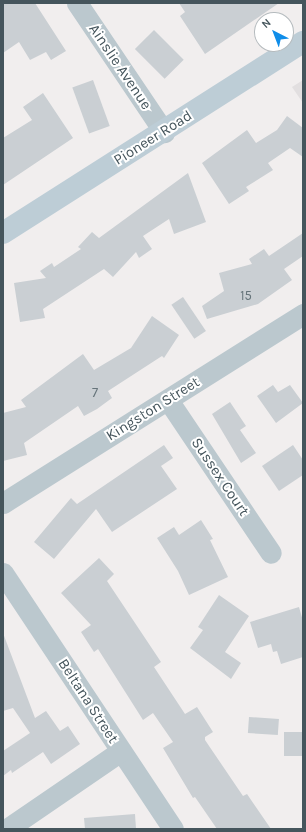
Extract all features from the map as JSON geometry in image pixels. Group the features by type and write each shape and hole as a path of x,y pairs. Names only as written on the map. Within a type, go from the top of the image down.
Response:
{"main road":[{"name":"Pioneer Road","path":"3,233 164,132 303,42"}],"street":[{"name":"Ainslie Avenue","path":"77,3 164,132"},
{"name":"Kingston Street","path":"3,503 303,314"},
{"name":"Sussex Court","path":"168,400 271,554"},
{"name":"Beltana Street","path":"3,573 173,829"},
{"path":"6,829 121,751"}],"shaded area":[{"path":"303,80 303,103 292,87"}],"building":[{"path":"3,3 35,3 66,51 51,60 46,52 30,60 19,42 3,53"},
{"path":"179,3 279,3 266,12 254,12 254,20 205,54 180,16 185,12"},
{"path":"154,30 184,60 165,79 135,49"},
{"path":"93,80 110,126 89,134 72,88"},
{"path":"43,93 73,138 3,185 3,138 32,120 23,107"},
{"path":"287,116 303,128 303,157 290,148 268,163 273,170 246,187 249,191 229,204 202,163 247,130 256,143 277,130"},
{"path":"188,173 206,222 174,234 169,219 143,236 152,249 139,258 136,252 113,277 104,269 43,309 45,318 20,322 14,283 46,278 40,271 52,263 54,267 81,249 78,247 92,232 99,238"},
{"path":"303,233 303,256 284,269 292,280 258,304 207,319 202,306 224,291 219,273 252,264 249,259 264,249 269,256"},
{"path":"183,297 206,331 194,339 171,305"},
{"path":"152,316 179,335 164,358 162,356 108,391 112,398 97,409 84,416 78,406 24,443 27,455 3,461 3,413 26,407 21,400 83,354 94,370 131,348"},
{"path":"273,385 278,392 290,385 303,403 276,423 257,396"},
{"path":"230,402 246,426 240,430 256,453 241,463 212,414"},
{"path":"164,445 173,458 161,466 177,489 112,532 96,509 54,559 34,542 71,498 77,504"},
{"path":"293,445 303,460 303,475 279,491 262,466"},
{"path":"201,520 213,539 210,540 228,577 189,595 178,571 157,538 174,527 179,535"},
{"path":"99,558 114,574 107,581 161,662 154,667 185,714 197,707 213,732 205,737 205,740 243,796 247,794 271,829 217,829 195,797 193,798 163,748 173,742 153,713 143,720 98,649 94,652 81,632 91,625 61,593"},
{"path":"219,595 249,616 225,652 241,663 231,679 190,648 203,630 198,627"},
{"path":"299,607 303,621 303,657 281,664 277,651 273,652 271,644 258,648 250,622"},
{"path":"3,633 35,718 46,711 60,731 68,726 80,744 51,764 43,752 12,773 11,770 3,776 3,751 30,733 13,708 3,711"},
{"path":"249,717 279,719 278,735 248,733"},
{"path":"284,732 303,732 303,756 284,756"},
{"path":"135,814 136,829 85,829 84,818"}]}
